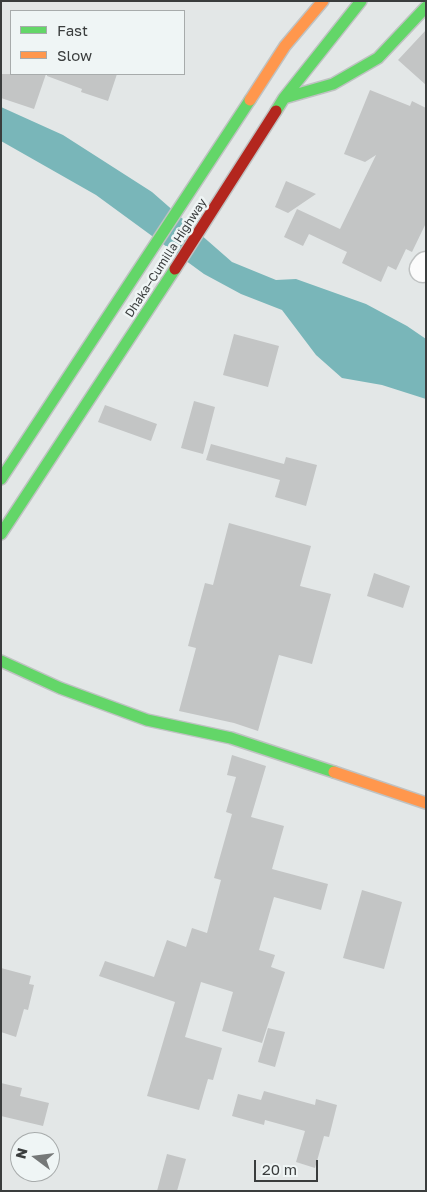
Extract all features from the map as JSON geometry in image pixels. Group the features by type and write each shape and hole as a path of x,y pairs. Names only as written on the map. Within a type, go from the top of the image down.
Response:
{"main road":[{"name":"Dhaka–Cumilla Highway","path":"1,479 286,46 323,1"},
{"name":"Dhaka–Cumilla Highway","path":"1,534 213,212 284,98 361,1"},
{"path":"284,98 333,84 378,58 426,7"},
{"path":"1,660 60,688 147,720 231,738 426,803"}],"water":[{"path":"1,107 63,135 152,192 232,262 276,280 296,279 366,304 407,326 426,339 426,399 382,385 342,378 316,355 282,310 241,294 204,274 96,195 1,141"}],"building":[{"path":"426,30 426,85 398,60"},
{"path":"1,74 46,75 34,109 1,98"},
{"path":"117,75 108,101 81,92 82,89 47,76"},
{"path":"370,90 410,106 412,101 426,108 426,223 412,252 406,249 396,270 388,266 381,282 342,263 347,252 309,234 303,246 284,237 297,209 340,229 376,155 365,162 344,154"},
{"path":"286,181 316,194 288,213 275,207"},
{"path":"234,334 279,346 268,387 223,375"},
{"path":"194,401 215,407 203,454 181,448"},
{"path":"105,405 157,424 151,441 98,422"},
{"path":"211,444 284,464 286,457 317,465 306,506 275,497 280,480 206,460"},
{"path":"229,523 311,546 300,586 331,594 312,664 279,655 258,731 234,723 179,711 196,648 188,646 205,583 213,585"},
{"path":"374,573 410,586 403,608 367,596"},
{"path":"232,755 266,766 251,817 284,826 272,869 328,884 321,910 274,897 259,950 275,955 271,967 285,972 262,1043 222,1031 233,992 201,982 185,1037 222,1048 213,1080 208,1079 199,1110 147,1096 175,1002 99,976 105,961 154,977 167,940 186,947 192,928 207,933 221,880 214,878 232,814 226,812 236,777 227,775"},
{"path":"362,890 402,902 384,969 343,958"},
{"path":"1,968 31,976 29,984 34,985 28,1010 24,1009 16,1037 1,1032"},
{"path":"268,1028 285,1032 275,1067 258,1062"},
{"path":"1,1083 22,1088 20,1096 49,1103 43,1126 1,1116"},
{"path":"264,1091 315,1105 316,1099 337,1105 329,1137 324,1136 315,1168 296,1162 305,1131 265,1120 264,1125 232,1116 238,1094 261,1100"},
{"path":"167,1154 186,1159 177,1191 157,1191"}],"traffic: fast":[{"path":"276,111 284,98 361,1"},
{"path":"284,98 333,84 378,58 426,7"},
{"path":"1,479 250,100"},
{"path":"1,534 175,269"},
{"path":"1,661 60,688 147,720 231,738 334,772"}],"traffic: slow":[{"path":"250,100 285,46 323,1"},
{"path":"334,772 426,803"}],"traffic: jam":[{"path":"175,269 276,111"}]}
